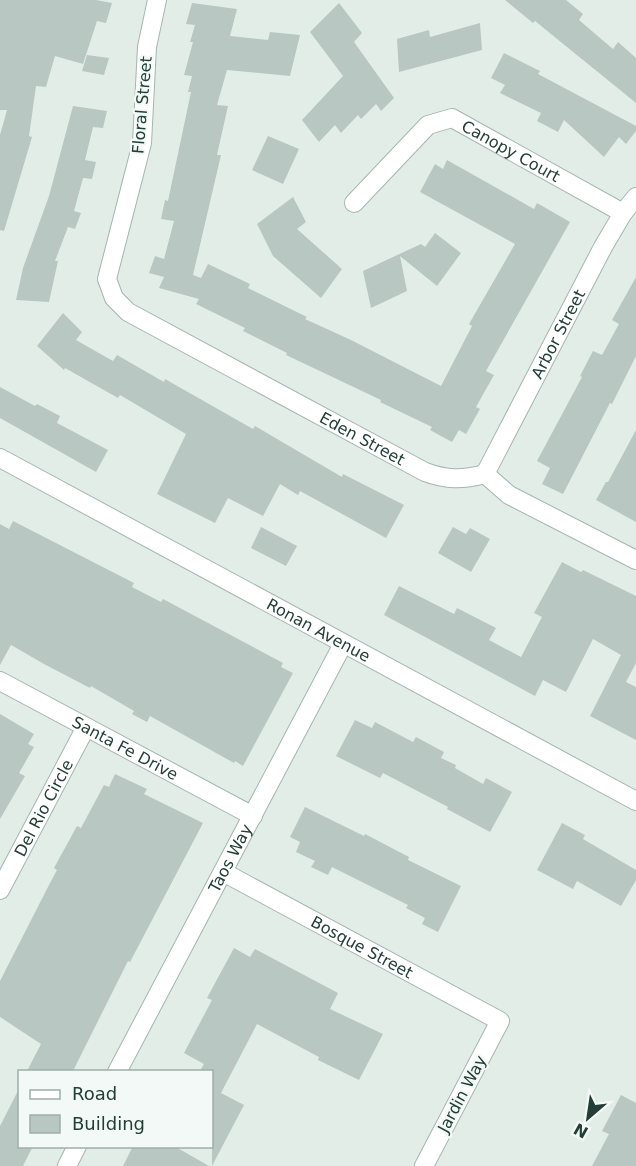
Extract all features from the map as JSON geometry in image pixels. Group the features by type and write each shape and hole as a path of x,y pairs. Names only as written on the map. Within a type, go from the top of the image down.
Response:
{"street":[{"name":"Floral Street","path":"107,279 142,143 147,47 157,0"},
{"name":"Canopy Court","path":"354,203 428,125 452,118 623,213"},
{"name":"Arbor Street","path":"485,474 603,247 623,213 636,197"},
{"name":"Eden Street","path":"107,279 114,298 128,312 425,472 443,478 463,480 485,474"},
{"name":"Ronan Avenue","path":"0,458 636,801"},
{"path":"485,474 509,495 636,560"},
{"name":"Taos Way","path":"118,1070 343,644"},
{"name":"Santa Fe Drive","path":"0,681 253,816"},
{"name":"Del Rio Circle","path":"0,890 86,726"},
{"name":"Bosque Street","path":"223,872 500,1021"},
{"name":"Jardin Way","path":"424,1166 500,1021"},
{"path":"67,1166 76,1148"}],"building":[{"path":"0,0 96,0 112,3 106,23 97,21 83,64 55,56 46,87 36,86 29,136 32,137 4,231 0,230 0,135 7,110 0,110"},
{"path":"505,0 566,0 583,14 579,20 613,49 618,42 636,58 636,103 535,21 533,23"},
{"path":"192,3 237,9 230,36 268,40 270,32 300,35 290,76 227,70 217,105 228,106 217,155 221,155 193,275 201,278 208,264 250,284 248,288 307,317 305,319 441,386 472,326 469,324 515,244 420,192 435,164 443,169 447,160 534,209 537,203 570,222 486,371 494,375 476,407 480,409 466,434 459,430 452,442 430,430 432,427 286,355 287,353 243,331 245,328 196,304 199,299 159,288 164,277 149,273 155,256 164,259 174,221 161,219 165,200 168,201 191,92 188,92 192,76 184,75 195,25 186,24"},
{"path":"339,3 362,33 354,42 394,98 381,111 376,104 361,119 358,115 341,133 335,125 319,142 302,120 343,76 310,32"},
{"path":"480,23 482,50 399,72 397,39 429,30 430,37"},
{"path":"504,53 540,71 538,74 636,126 636,131 626,144 619,137 604,157 564,120 558,132 537,121 541,113 500,93 505,85 491,78"},
{"path":"87,55 109,58 104,75 82,71"},
{"path":"73,106 107,111 103,128 93,127 85,160 96,162 92,179 83,178 74,211 81,213 75,229 68,227 55,261 58,261 49,302 16,300 23,268 49,196"},
{"path":"268,136 299,149 283,184 252,170"},
{"path":"293,197 306,222 297,229 342,269 321,298 273,256 257,224"},
{"path":"435,233 461,253 437,286 400,256 407,291 371,308 363,271 421,244 425,247"},
{"path":"636,277 636,356 563,494 542,484 550,468 537,461 582,377 580,376 593,351 602,355 619,324 612,320"},
{"path":"63,313 82,332 76,340 113,361 117,355 164,382 165,379 253,429 255,426 342,477 343,474 404,505 386,538 300,491 298,495 280,484 263,516 228,498 215,523 157,494 186,434 120,395 118,398 65,368 64,370 37,346"},
{"path":"0,387 35,406 37,404 60,416 57,423 108,450 96,472 0,418"},
{"path":"636,430 636,522 596,500"},
{"path":"13,521 134,583 132,587 161,602 163,599 283,663 281,667 293,673 243,766 150,716 147,722 132,714 134,711 91,686 90,688 11,645 0,665 0,524 9,529"},
{"path":"261,527 297,546 286,566 251,548"},
{"path":"453,527 466,534 470,528 490,539 471,572 438,553"},
{"path":"562,562 636,596 636,663 626,682 636,687 636,740 590,716 621,655 593,639 566,692 543,680 535,696 384,615 399,586 454,614 457,608 496,628 489,640 521,657 542,617 534,613"},
{"path":"0,714 34,734 28,744 34,747 19,773 25,776 0,819"},
{"path":"355,720 372,728 375,722 413,742 416,737 444,752 441,758 456,765 455,768 483,784 486,778 512,792 490,832 383,773 380,778 336,756"},
{"path":"115,774 147,789 144,794 203,823 130,962 128,961 74,1070 28,1070 41,1044 0,1017 0,981 57,870 54,868 77,826 81,828 104,785 109,787"},
{"path":"305,807 364,836 365,834 409,857 408,860 461,886 438,932 422,924 425,918 406,908 408,905 332,867 328,875 311,867 315,861 296,852 300,842 290,837"},
{"path":"562,823 585,835 583,839 636,870 636,880 621,906 577,881 573,889 537,870"},
{"path":"234,948 250,957 255,949 338,993 330,1009 383,1034 359,1080 318,1060 319,1057 257,1024 221,1093 244,1105 212,1166 213,1070 201,1070 204,1064 184,1053 212,1000 207,998"},
{"path":"18,1091 18,1148 32,1148 23,1166 0,1166 0,1126"},
{"path":"621,1095 636,1103 636,1166 592,1166 609,1134 602,1131"},
{"path":"132,1148 178,1148 209,1166 123,1166"}]}
